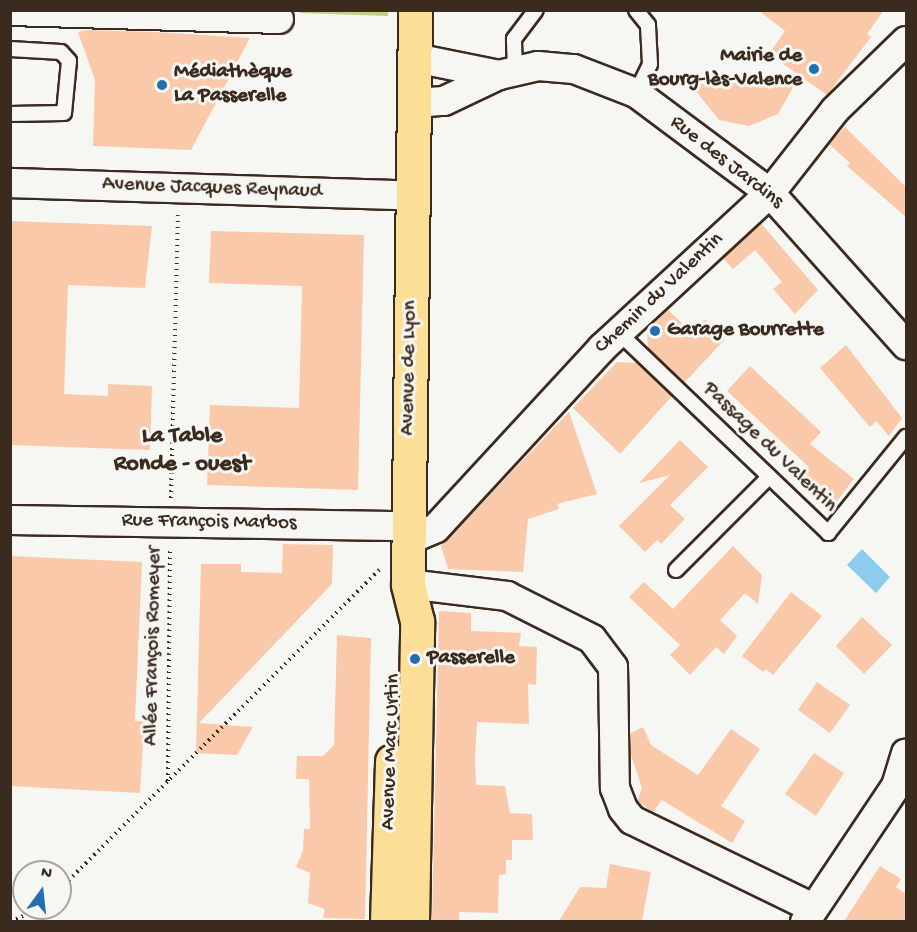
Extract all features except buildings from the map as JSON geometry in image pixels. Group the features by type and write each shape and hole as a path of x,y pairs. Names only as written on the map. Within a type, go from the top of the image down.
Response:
{"main road":[{"path":"414,119 416,10"},
{"name":"Avenue de Lyon","path":"408,533 414,119"},
{"name":"Avenue Marc Urtin","path":"408,533 408,584 417,621 412,921"},
{"name":"Avenue Marc Urtin","path":"387,921 396,621 408,584"}],"street":[{"path":"10,11 279,19"},
{"name":"Chemin du Valentin","path":"408,533 436,528 618,332 770,193 835,110 906,41"},
{"name":"Rue des Jardins","path":"415,58 507,72"},
{"name":"Rue des Jardins","path":"414,119 444,101 507,72 538,66 574,69 636,93 770,193 906,345"},
{"name":"Avenue Jacques Reynaud","path":"10,183 413,196"},
{"name":"Rue François Marbos","path":"10,520 170,522 408,533"},
{"path":"408,584 507,596 592,639 613,667 615,789 623,809 632,820 809,915 896,786 906,753"}],"lane":[{"path":"507,72 514,39 536,10"},
{"path":"636,10 648,25 650,64 636,93"},
{"path":"10,49 61,52 69,62 64,113 10,114"},
{"name":"Passage du Valentin","path":"618,332 828,533 906,437"},
{"path":"676,570 769,477"}],"path":[{"name":"Allée François Romeyer","path":"168,781 170,522 179,188"},
{"path":"72,877 408,533"}],"green space":[{"path":"301,11 388,11 388,16 300,13"}],"water":[{"path":"862,549 890,577 876,593 847,565"}],"place":[{"name":"Mairie de Bourg-lès-Valence","path":"814,69"},
{"name":"Médiathèque La Passerelle","path":"162,85"},
{"name":"Garage Bourrette","path":"655,331"},
{"name":"Passerelle","path":"415,659"}],"district":[{"name":"La Table Ronde - ouest","path":"182,451"}]}
